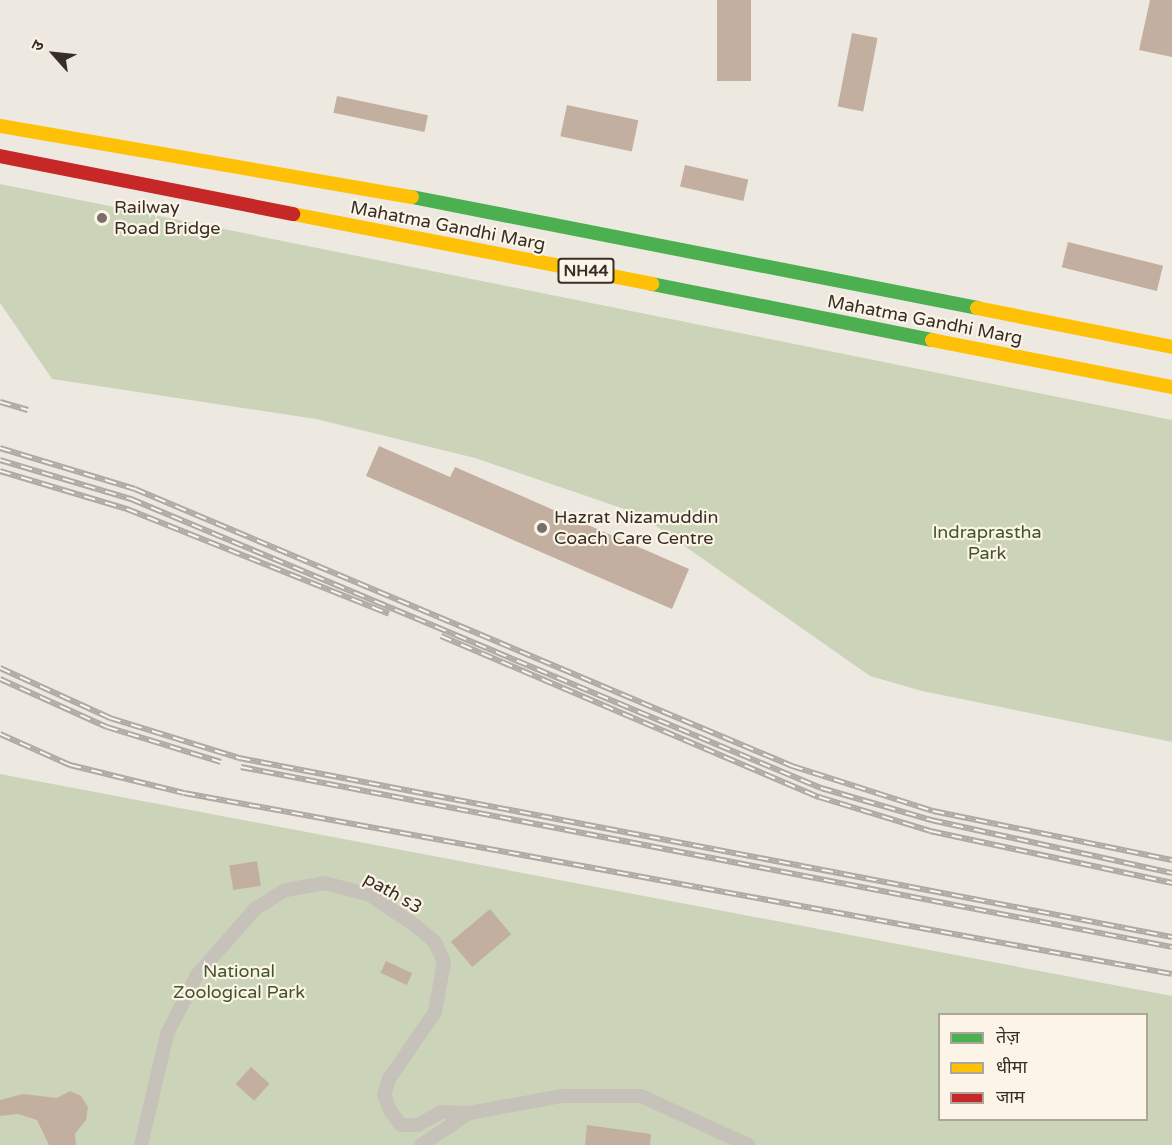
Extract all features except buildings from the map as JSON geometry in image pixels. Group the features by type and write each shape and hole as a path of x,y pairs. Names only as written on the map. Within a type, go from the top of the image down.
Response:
{"highway":[{"name":"Mahatma Gandhi Marg","path":"0,126 296,174 1172,347"},
{"name":"Mahatma Gandhi Marg","path":"0,156 1172,387"}],"street":[{"name":"path s3","path":"141,1145 167,1034 197,975 255,909 286,890 324,883 370,895 416,926 435,942 444,962 435,1012 389,1079 384,1095 391,1112 401,1125 418,1125 441,1112 469,1113"},
{"path":"421,1145 469,1113 562,1096 641,1096 748,1145"}],"green space":[{"name":"Indraprastha Park","path":"0,184 1172,420 1172,742 922,691 870,676 639,514 475,458 316,419 52,379 0,303"},
{"name":"National Zoological Park","path":"0,774 1172,996 1172,1145 0,1145"}],"railway":[{"path":"0,402 28,410"},
{"path":"0,448 135,489 792,766 933,811 1172,860"},
{"path":"0,460 131,499 821,788 931,820 1172,873"},
{"path":"0,471 127,509 389,614"},
{"path":"441,636 819,797 930,831 1172,883"},
{"path":"0,668 110,718 239,758 1172,937"},
{"path":"0,679 107,727 221,762"},
{"path":"0,734 70,765 184,793 1172,974"},
{"path":"241,767 1172,947"}],"traffic: fast":[{"path":"412,197 977,308"},
{"path":"652,284 932,340"}],"traffic: slow":[{"path":"0,126 412,197"},
{"path":"293,214 652,284"},
{"path":"977,308 1172,347"},
{"path":"932,340 1172,387"}],"traffic: jam":[{"path":"0,156 293,214"}],"place":[{"name":"Railway Road Bridge","path":"102,218"},
{"name":"Hazrat Nizamuddin Coach Care Centre","path":"542,528"}]}
